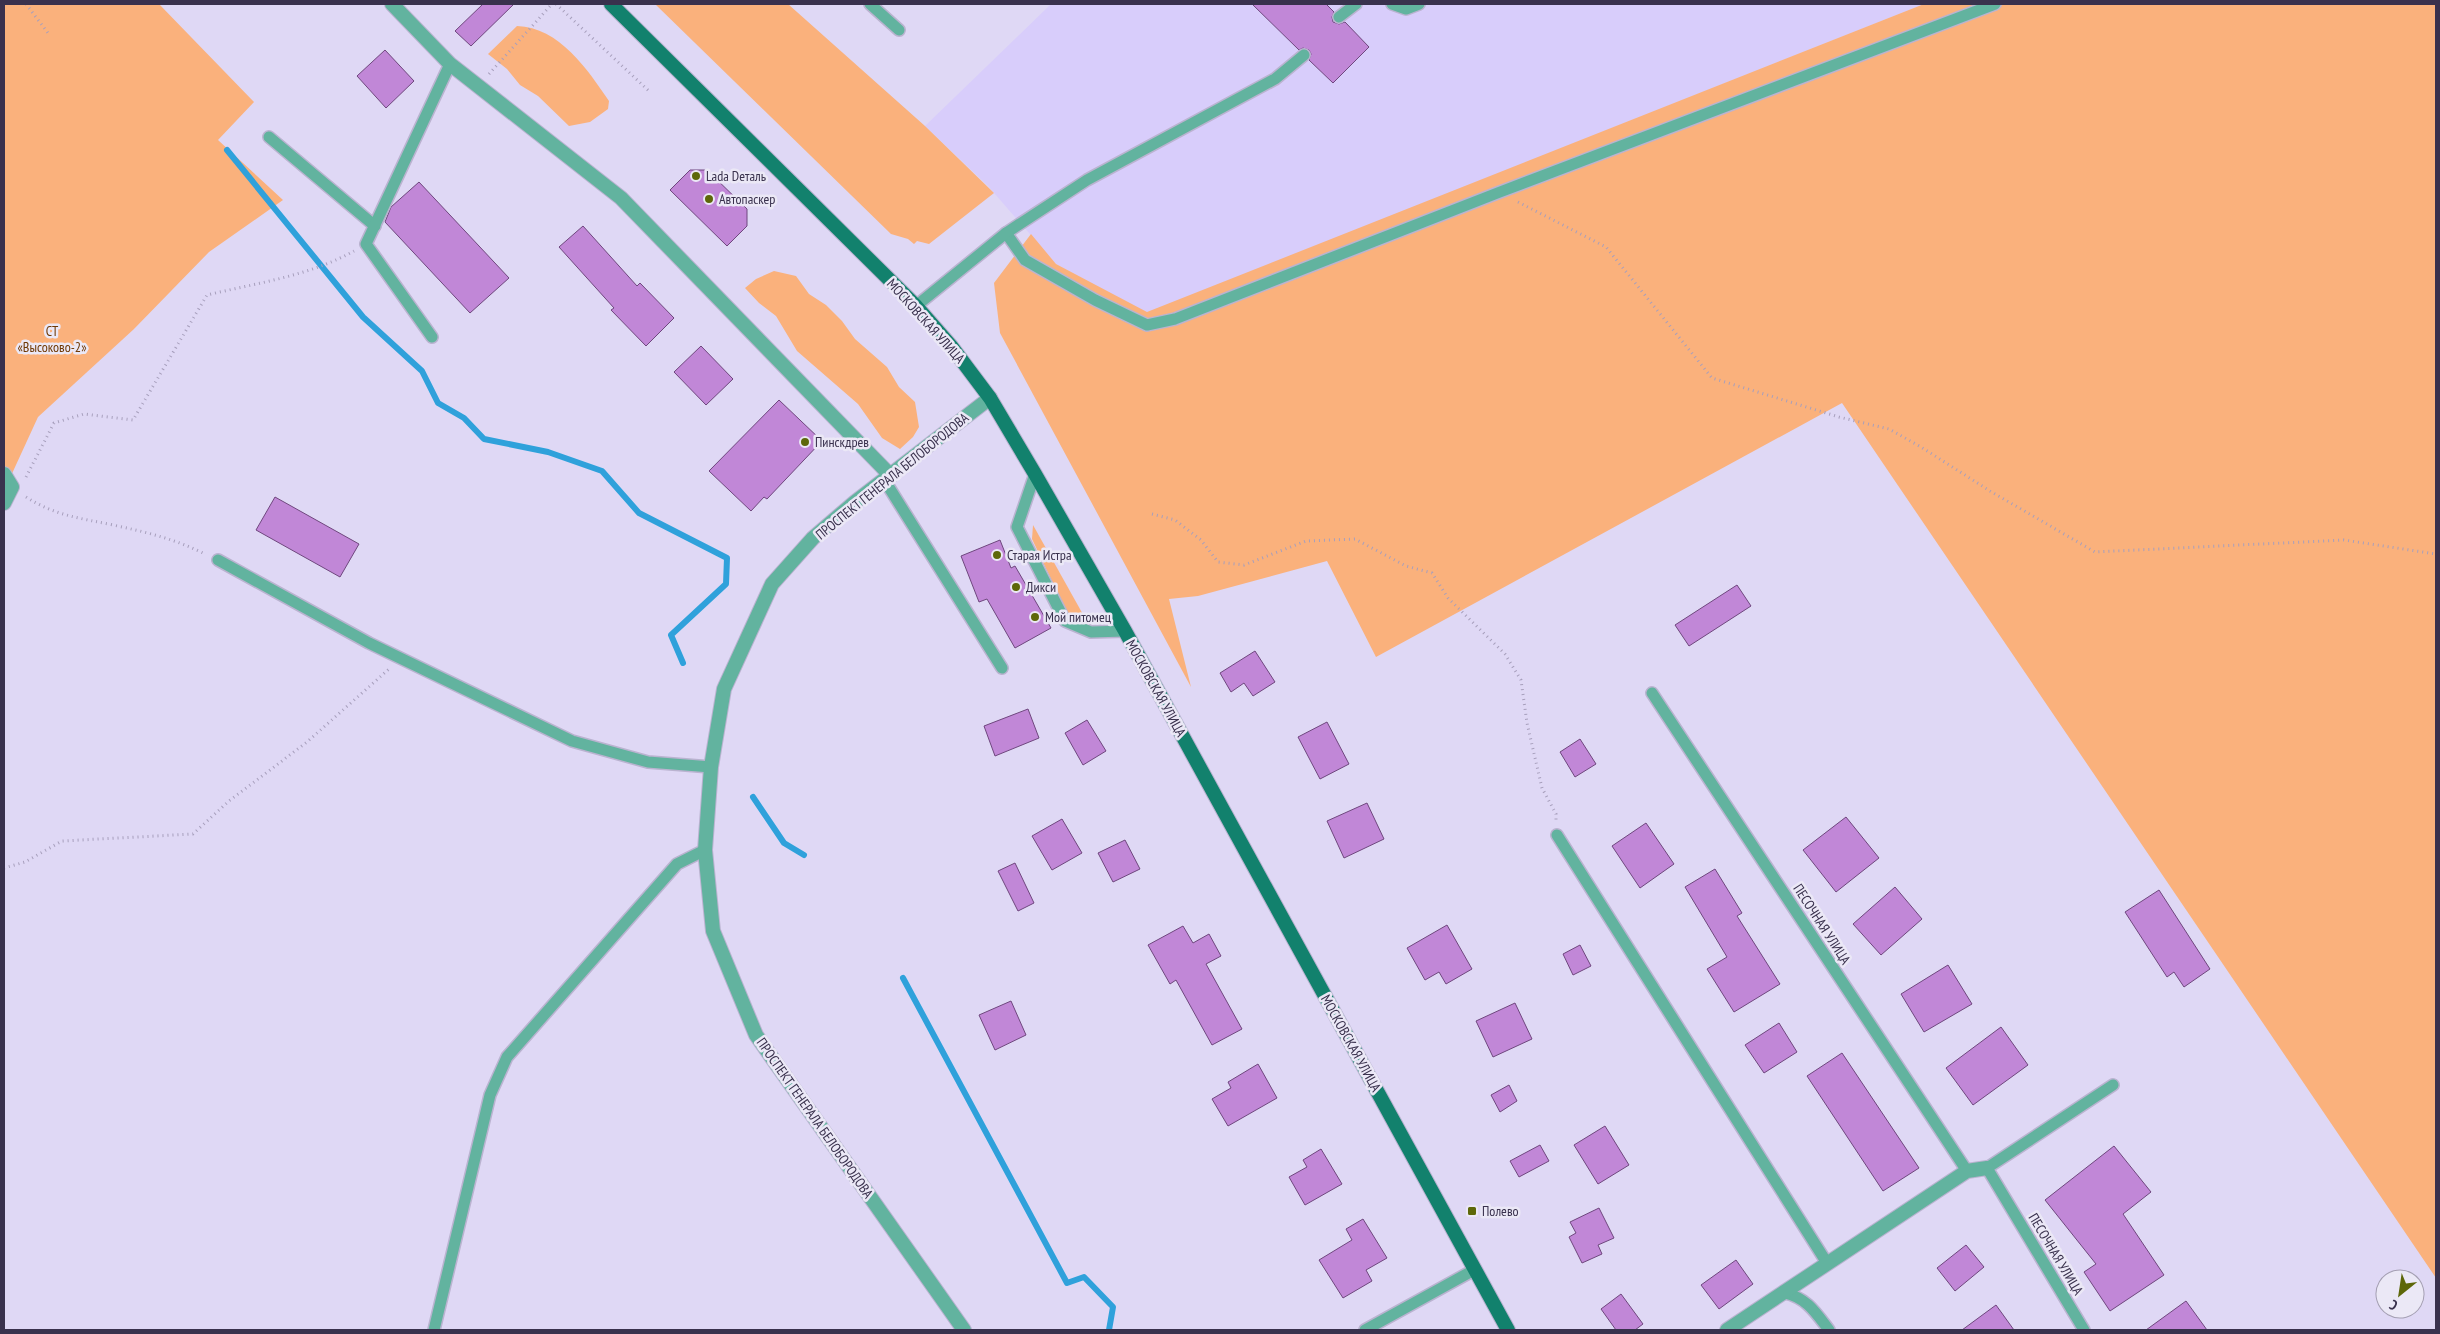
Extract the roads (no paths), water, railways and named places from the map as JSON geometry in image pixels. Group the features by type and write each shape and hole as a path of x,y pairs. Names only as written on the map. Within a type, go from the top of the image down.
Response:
{"main road":[{"name":"МОСКОВСКАЯ УЛИЦА","path":"611,4 916,306 951,346 990,398 1125,631 1508,1330"}],"street":[{"path":"392,4 450,64 621,198 888,479"},
{"name":"ПРОСПЕКТ ГЕНЕРАЛА БЕЛОБОРОДОВА","path":"964,1330 756,1034 713,931 705,850 711,767 724,689 772,584 813,538 855,502 888,479 990,398"},
{"path":"4,474 12,487 4,503"},
{"path":"1727,1330 1968,1171 1987,1168"}],"lane":[{"path":"870,4 899,30"},
{"path":"1339,17 1356,4"},
{"path":"1392,4 1406,9 1419,4"},
{"path":"1006,233 1025,260 1095,300 1147,325 1175,319 1500,192 1995,4"},
{"path":"916,306 1006,233 1087,180 1275,79 1304,55"},
{"path":"432,337 366,244 450,64"},
{"path":"269,137 374,226"},
{"path":"1035,474 1016,527 1065,621 1091,632 1125,631"},
{"path":"888,479 1002,668"},
{"path":"218,560 401,658 572,741 648,762 711,767"},
{"name":"ПЕСОЧНАЯ УЛИЦА","path":"1652,693 1968,1171"},
{"path":"1557,836 1828,1262"},
{"path":"434,1330 490,1095 507,1057 677,864 705,850"},
{"path":"1987,1168 2113,1085"},
{"name":"ПЕСОЧНАЯ УЛИЦА","path":"1987,1168 2084,1330"},
{"path":"1365,1330 1474,1270"},
{"path":"1785,1293 1799,1296 1810,1305 1829,1330"}],"waterway":[{"path":"227,150 363,317 422,371 438,403 464,418 484,439 548,452 602,471 639,513 727,558 726,584 671,635 683,663"},
{"path":"753,797 784,843 804,855"},
{"path":"903,978 1067,1283 1084,1277 1113,1307 1109,1330"}],"place":[{"name":"Lada Dеталь","path":"696,176"},
{"name":"Автопаскер","path":"709,199"},
{"name":"Пинскдрев","path":"805,442"},
{"name":"Старая Истра","path":"997,555"},
{"name":"Дикси","path":"1016,587"},
{"name":"Мой питомец","path":"1035,617"},
{"name":"Полево","path":"1472,1211"}],"park label":[{"name":"СТ «Высоково-2»","path":"52,340"}]}
